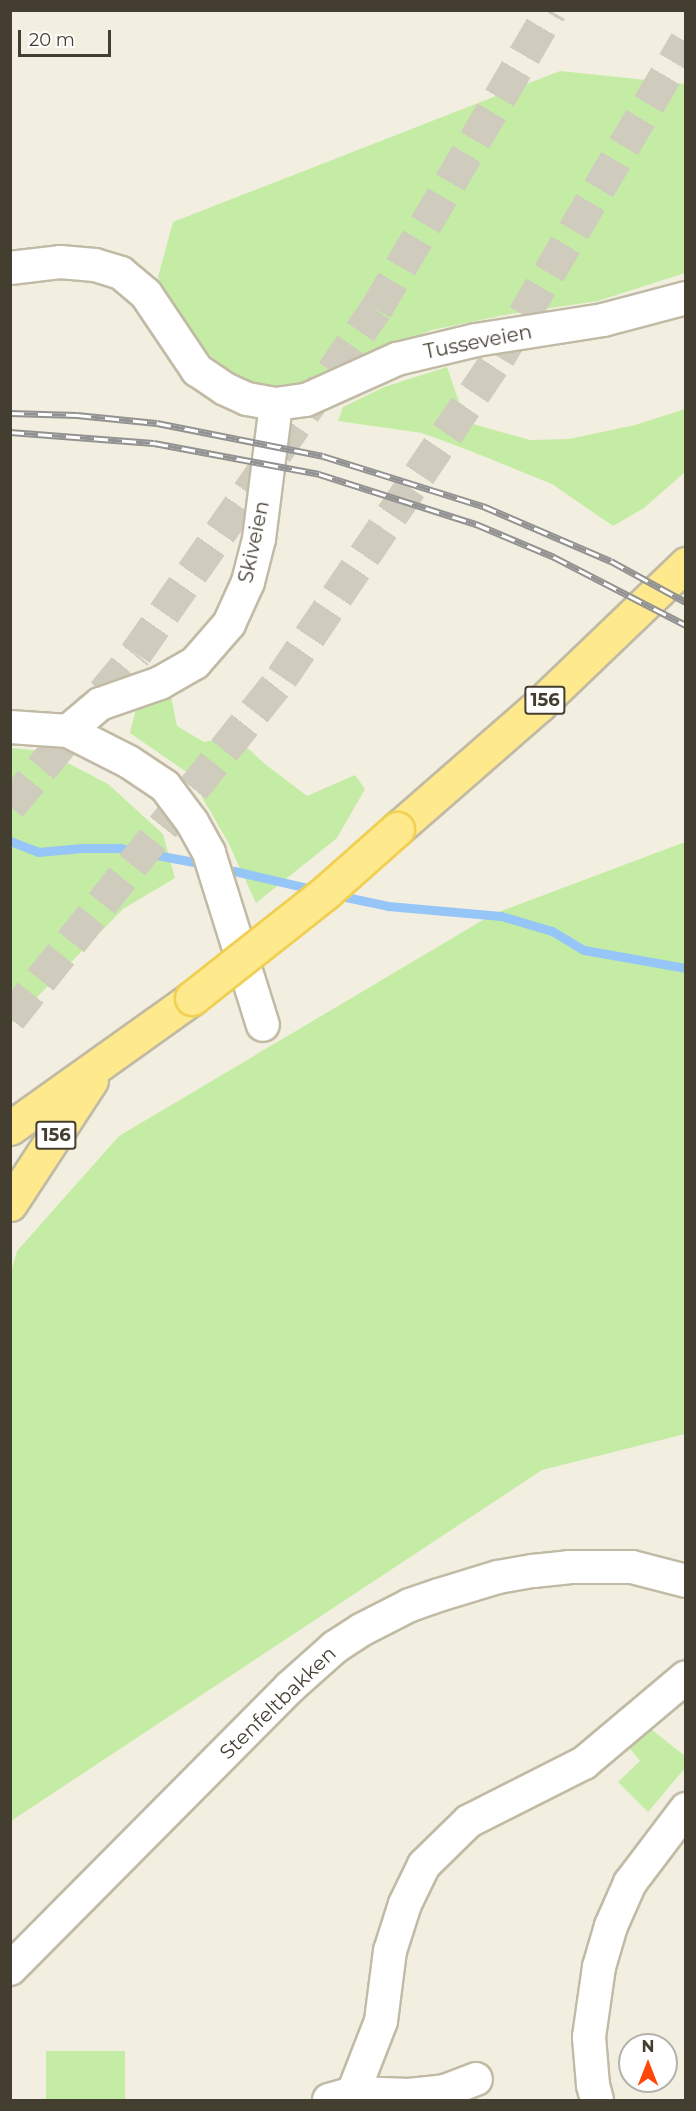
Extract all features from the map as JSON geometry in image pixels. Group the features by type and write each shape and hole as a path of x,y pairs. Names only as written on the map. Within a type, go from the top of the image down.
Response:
{"main road":[{"name":"156","path":"10,1128 192,998 326,892 540,705 686,564"},
{"name":"156","path":"10,1204 101,1065"}],"street":[{"name":"Tusseveien","path":"10,268 60,262 95,265 121,273 146,294 197,370 225,389 248,399 276,404 306,400 397,359 476,340 603,320 686,298"},
{"name":"Skiveien","path":"68,731 100,704 160,684 195,663 229,624 248,582 259,539 276,404"},
{"path":"10,728 68,731 129,762 165,786 192,822 218,877 263,1025"},
{"name":"Stenfeltbakken","path":"10,1969 289,1688 335,1647 361,1630 410,1605 439,1595 498,1577 533,1571 568,1567 632,1567 686,1581"},
{"path":"476,2079 445,2091 345,2098 381,2021 390,1951 405,1904 424,1865 470,1821 584,1763 686,1677"},
{"path":"597,2100 593,2085 589,2037 599,1967 608,1936 630,1883 686,1809"}],"green space":[{"path":"560,71 685,84 685,273 598,301 505,315 432,330 355,360 306,386 258,392 218,364 177,320 158,277 173,222"},
{"path":"447,367 466,422 530,440 569,439 635,425 685,409 685,472 644,508 613,526 552,484 468,450 422,433 338,421 343,407 384,387"},
{"path":"171,696 177,726 204,742 234,736 265,764 307,796 355,775 365,789 337,838 256,903 228,842 188,773 130,733 137,705"},
{"path":"11,748 45,751 108,784 163,834 175,878 123,909 11,1024"},
{"path":"685,842 685,1434 542,1470 11,1821 10,1276 17,1251 119,1136 493,914"},
{"path":"637,1718 685,1756 685,1768 648,1812 618,1782 640,1761 618,1734"},
{"path":"46,2051 125,2051 125,2100 46,2100"}],"waterway":[{"path":"10,841 38,852 82,848 119,848 194,862"},
{"path":"234,871 316,890"},
{"path":"336,895 388,906 501,916 552,931 584,950 686,968"}],"tunnel":[{"path":"10,806 136,653 376,309 551,10"},
{"path":"10,1018 282,677 499,357 686,41"}],"railway":[{"path":"10,413 77,415 157,423 323,456 483,506 611,561 686,602"},
{"path":"10,432 154,443 319,474 476,524 554,557 686,625"}]}
